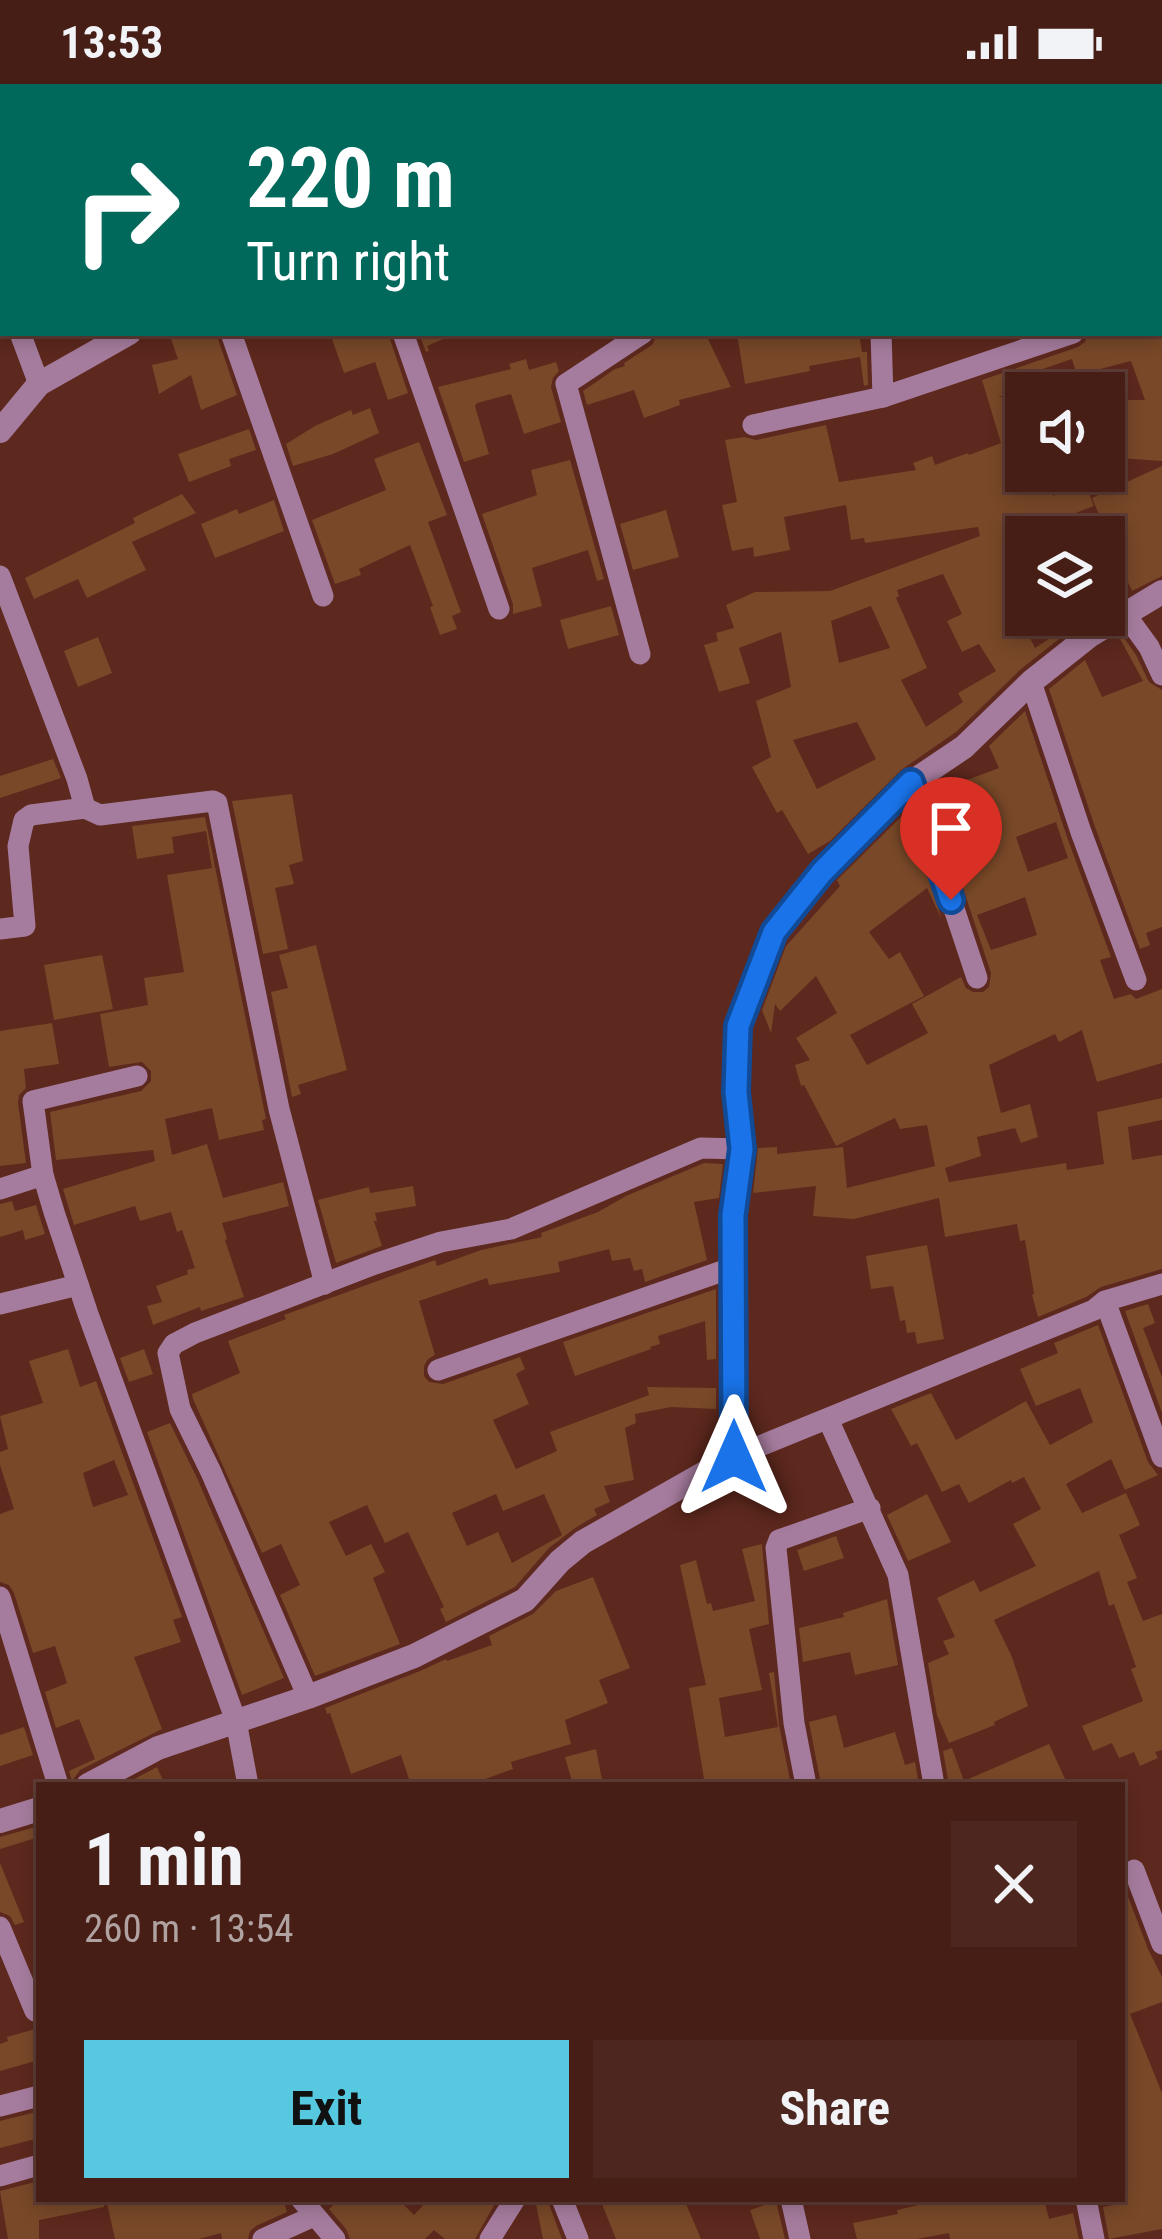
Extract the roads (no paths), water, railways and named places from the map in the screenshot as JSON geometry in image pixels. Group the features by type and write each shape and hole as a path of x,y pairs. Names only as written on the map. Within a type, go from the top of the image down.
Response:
{"street":[{"path":"21,336 39,384"},
{"path":"0,431 39,384 124,336"},
{"path":"232,336 323,596"},
{"path":"404,336 499,610"},
{"path":"638,336 566,384 640,654"},
{"path":"881,336 883,397"},
{"path":"753,424 883,397 1064,336"},
{"path":"0,576 85,808"},
{"path":"1162,592 1125,614 1149,646 1162,675"},
{"path":"734,1457 733,1215 742,1149 736,1092 738,1026 774,932 822,872 911,782 964,747 1030,682 1089,636"},
{"path":"1030,682 1136,980"},
{"path":"911,782 977,978"},
{"path":"0,929 26,926 18,847 24,820 31,815 85,808 100,815 215,801 279,1109 325,1284"},
{"path":"136,1076 33,1102 43,1175 78,1285 236,1720 247,1782"},
{"path":"308,1697 180,1409 168,1353 174,1344 375,1264 441,1242 511,1228 701,1148 742,1149"},
{"path":"0,1189 43,1175"},
{"path":"438,1370 734,1267"},
{"path":"94,1782 158,1748 414,1656 525,1600 583,1542 734,1457 1094,1310 1106,1301 1162,1284"},
{"path":"0,1304 78,1285"},
{"path":"1106,1301 1162,1457"},
{"path":"828,1419 898,1575 933,1782"},
{"path":"805,1782 794,1723 776,1548 778,1540 870,1508"},
{"path":"0,1597 57,1782"},
{"path":"0,1821 36,1810"},
{"path":"1134,1870 1162,1944"},
{"path":"0,1927 34,2011"},
{"path":"0,2106 36,2097"},
{"path":"0,2176 36,2166"},
{"path":"490,2239 513,2202"},
{"path":"563,2202 578,2239"},
{"path":"791,2202 800,2239"},
{"path":"1087,2202 1094,2239"},
{"path":"263,2239 308,2208 335,2239"}]}
